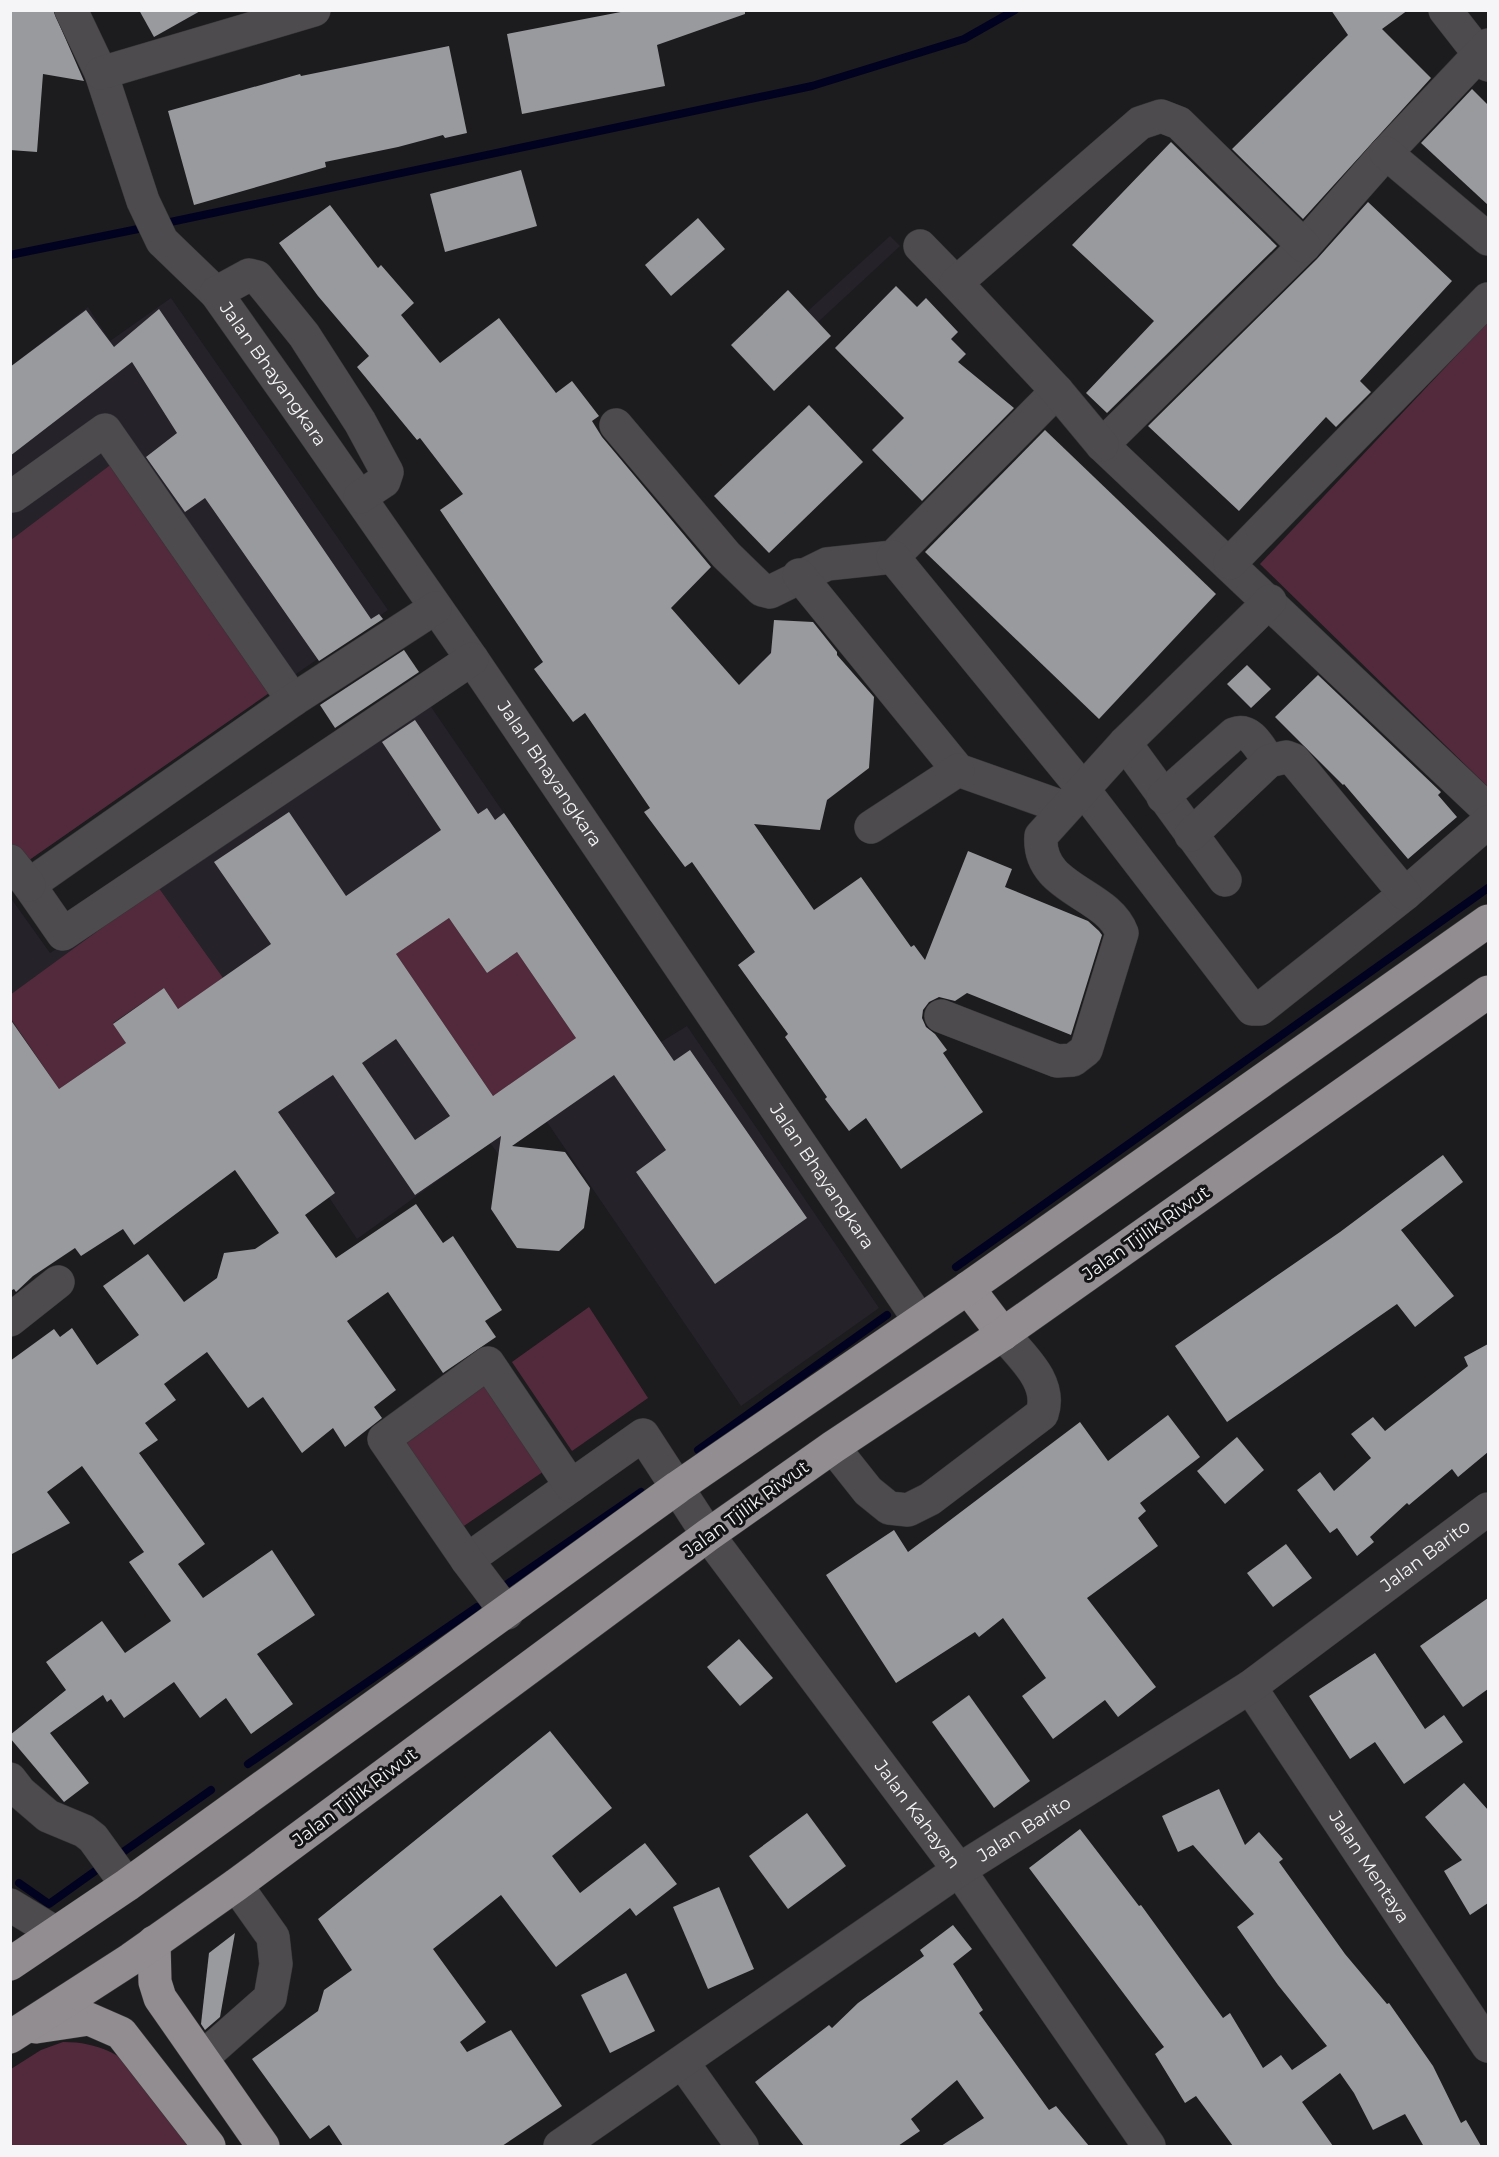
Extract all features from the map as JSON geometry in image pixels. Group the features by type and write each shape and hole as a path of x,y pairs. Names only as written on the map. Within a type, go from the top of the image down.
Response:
{"highway":[{"path":"10,1964 128,1885 507,1613 678,1486 968,1288 1488,921"},
{"name":"Jalan Tjilik Riwut","path":"13,2035 237,1885 708,1535 832,1447 1003,1334 1488,992"},
{"path":"968,1288 1003,1334"},
{"path":"154,1942 155,1982 160,1998 263,2146"},
{"path":"13,2035 50,2024 89,2019 121,2033 135,2047 209,2146"}],"street":[{"path":"71,10 101,73 314,10"},
{"path":"1102,445 1304,246 1386,153 1485,55 1445,10"},
{"name":"Jalan Bhayangkara","path":"101,73 143,201 162,241 216,293 360,497 920,1321"},
{"path":"957,283 1140,123 1161,116 1179,123 1304,246"},
{"path":"1386,153 1488,239"},
{"path":"920,246 1057,391 1102,445 1230,563 1488,810"},
{"path":"216,293 249,275 257,277 304,335 360,422 387,472 384,481 360,497"},
{"path":"1230,563 1488,298"},
{"path":"616,425 726,555 762,590 770,592 800,575 827,564 893,557 1057,391"},
{"path":"13,496 105,430 293,700"},
{"path":"893,557 1074,799 1252,1009 1260,1009 1405,894 1488,822"},
{"path":"800,575 958,770 1074,799"},
{"path":"941,1016 1057,1061 1073,1060 1086,1050 1122,933 1113,919 1049,868 1043,860 1041,836 1125,742 1270,601"},
{"path":"435,608 20,873 63,934 472,659"},
{"path":"1163,797 1234,734 1241,732 1249,734 1269,761"},
{"path":"1125,742 1225,880"},
{"path":"1191,835 1269,761 1286,757 1294,760 1405,894"},
{"path":"872,827 958,770"},
{"path":"10,1320 58,1282"},
{"path":"832,1447 868,1491 889,1508 908,1510 930,1499 1042,1414 1046,1403 1038,1377 1003,1334"},
{"path":"467,1560 571,1486 488,1363 384,1439 467,1560 507,1613"},
{"name":"Jalan Kahayan","path":"571,1486 643,1435 708,1535 958,1870 1149,2146"},
{"name":"Jalan Barito","path":"560,2146 683,2063 958,1870 1250,1687 1488,1509"},
{"name":"Jalan Mentaya","path":"1250,1687 1488,2046"},
{"path":"10,1779 20,1792 48,1816 84,1831 93,1838 128,1885"},
{"path":"202,2058 270,1998 276,1964 273,1937 237,1885"},
{"path":"10,1905 56,1933"},
{"path":"683,2063 742,2146"}],"shaded area":[{"path":"890,236 900,246 818,322 808,311"},
{"path":"171,298 388,610 22,865 11,850 11,366 88,307 110,341"},
{"path":"1488,322 1488,787 1260,564"},
{"path":"113,463 272,691 22,865 11,850 11,540"},
{"path":"429,704 661,1042 687,1026 879,1308 741,1406 547,1122 499,1155 490,1143 357,1239 240,1065 11,1184 10,897 50,953 203,857"},
{"path":"158,887 223,978 178,1009 164,988 113,1023 126,1043 59,1089 11,1019 10,995"},
{"path":"449,918 487,973 517,952 576,1038 493,1096 396,954"},
{"path":"589,1307 648,1398 572,1451 512,1362"},
{"path":"487,1378 550,1467 458,1530 399,1443"},
{"path":"63,2042 88,2044 126,2061 154,2091 192,2146 11,2146 11,2069 41,2050"}],"building":[{"path":"10,10 53,10 84,81 43,74 37,152 10,150"},
{"path":"139,10 202,10 154,37"},
{"path":"631,10 745,10 745,14 657,45 665,86 522,114 507,34"},
{"path":"1331,10 1408,10 1382,29 1431,78 1303,219 1232,149 1348,35"},
{"path":"449,46 467,133 445,138 443,135 325,162 326,167 194,205 168,111 300,74 301,76"},
{"path":"1472,89 1488,105 1488,205 1421,143"},
{"path":"1171,142 1277,246 1107,413 1086,393 1154,321 1072,245"},
{"path":"521,170 537,226 445,252 430,194"},
{"path":"1368,202 1452,281 1360,381 1371,392 1336,427 1326,417 1239,511 1148,426 1317,259"},
{"path":"330,205 378,268 381,265 414,303 401,315 440,363 499,318 556,393 572,381 599,416 592,421 602,437 711,567 671,608 739,685 771,653 774,620 813,622 837,655 874,697 869,768 827,800 820,830 754,824 814,910 861,877 911,947 914,945 925,960 968,851 1012,869 1005,887 1088,921 1102,935 1071,1035 967,993 955,1001 939,997 929,1002 923,1010 922,1018 926,1027 935,1034 947,1050 943,1053 983,1112 901,1169 866,1118 849,1131 825,1099 827,1097 785,1037 788,1034 738,965 755,952 692,862 685,867 644,812 650,808 585,713 573,722 534,669 543,662 440,510 463,494 420,438 417,440 357,367 369,356 318,296 279,243"},
{"path":"698,218 725,249 671,296 645,265"},
{"path":"896,286 917,307 926,298 958,332 951,339 966,354 958,362 1014,408 922,501 872,450 904,418 835,348"},
{"path":"788,290 831,336 774,391 731,345"},
{"path":"159,309 371,619 379,614 383,619 319,661 205,498 185,512 146,457 177,433 132,362 10,456 10,367 86,310 114,347"},
{"path":"809,405 863,462 769,553 714,496"},
{"path":"1045,430 1216,594 1099,719 925,552"},
{"path":"404,650 419,672 335,728 320,705"},
{"path":"1247,665 1271,689 1251,708 1227,684"},
{"path":"1318,675 1441,792 1438,795 1457,817 1408,859 1344,784 1275,717"},
{"path":"415,720 478,814 487,808 495,820 504,813 674,1061 690,1050 807,1218 715,1284 636,1172 666,1150 614,1075 512,1146 565,1152 590,1188 584,1228 559,1251 517,1248 491,1209 501,1136 415,1195 333,1075 278,1112 335,1193 305,1215 336,1258 416,1204 443,1243 453,1236 502,1310 485,1321 496,1337 443,1373 388,1292 347,1321 396,1390 374,1407 382,1418 345,1447 333,1428 302,1453 263,1397 248,1408 207,1352 164,1384 176,1400 145,1423 158,1440 139,1453 205,1544 178,1564 203,1598 272,1550 315,1615 257,1654 293,1704 251,1734 226,1698 200,1718 174,1682 124,1718 111,1699 107,1702 103,1695 50,1733 89,1783 64,1802 10,1738 10,1735 66,1690 46,1662 102,1621 125,1653 171,1621 129,1562 144,1552 82,1466 47,1492 70,1523 10,1555 10,1361 54,1329 60,1337 72,1328 97,1365 139,1335 103,1286 148,1254 184,1302 217,1278 224,1253 255,1249 279,1233 235,1170 134,1245 123,1229 81,1256 75,1248 33,1276 16,1292 14,1289 10,1291 10,1019 59,1089 126,1043 113,1024 164,988 178,1009 271,944 214,862 289,812 346,896 441,830 382,742","holes":["449,918 487,973 517,952 576,1038 493,1096 396,954","396,1039 450,1116 415,1140 362,1063"]},
{"path":"1443,1155 1463,1182 1401,1230 1454,1296 1415,1327 1397,1304 1227,1422 1175,1346 1340,1232"},
{"path":"1488,1344 1488,1452 1458,1477 1452,1469 1409,1505 1407,1503 1370,1537 1374,1542 1357,1556 1337,1528 1330,1533 1297,1490 1320,1472 1334,1491 1371,1458 1351,1434 1373,1417 1385,1431 1468,1366 1464,1357"},
{"path":"1168,1415 1200,1457 1140,1503 1146,1511 1138,1518 1158,1546 1087,1598 1156,1687 1118,1717 1105,1700 1053,1739 1022,1696 1046,1678 1003,1618 979,1637 975,1632 896,1683 826,1575 894,1530 908,1552 1080,1422 1108,1461"},
{"path":"1237,1437 1264,1470 1225,1504 1197,1471"},
{"path":"1286,1544 1312,1578 1273,1607 1247,1573"},
{"path":"1488,1598 1488,1689 1463,1707 1420,1646"},
{"path":"739,1639 773,1678 740,1706 707,1667"},
{"path":"1375,1653 1425,1729 1444,1715 1463,1742 1404,1784 1375,1742 1350,1759 1309,1696"},
{"path":"969,1695 1030,1781 994,1808 932,1722"},
{"path":"550,1731 612,1808 552,1856 580,1893 645,1843 677,1884 636,1916 630,1908 556,1967 501,1895 433,1949 486,2022 460,2042 467,2052 511,2030 562,2106 502,2146 343,2146 329,2125 310,2139 252,2059 318,2011 324,1990 352,1970 318,1919"},
{"path":"1464,1783 1488,1810 1488,1903 1470,1915 1444,1871 1462,1860 1425,1817"},
{"path":"1219,1789 1245,1845 1259,1832 1283,1859 1279,1862 1345,1954 1387,2004 1389,2003 1433,2066 1461,2123 1466,2120 1481,2146 1421,2146 1423,2145 1405,2114 1373,2130 1354,2093 1340,2073 1302,2102 1333,2146 1233,2146 1196,2096 1185,2103 1155,2054 1164,2047 1029,1868 1080,1829 1139,1906 1141,1905 1223,2018 1230,2013 1263,2068 1281,2055 1292,2070 1327,2046 1278,1985 1237,1927 1254,1914 1193,1845 1178,1852 1162,1816"},
{"path":"807,1813 846,1866 788,1909 749,1856"},
{"path":"719,1887 754,1969 708,1989 673,1907"},
{"path":"953,1925 972,1949 953,1964 983,2010 979,2013 1049,2110 1056,2106 1089,2146 941,2146 984,2118 957,2080 911,2119 920,2131 898,2146 804,2146 755,2082 829,2025 832,2028 858,2003 924,1956 920,1950"},
{"path":"235,1933 220,2017 205,2030 201,2024 209,1953"},
{"path":"626,1973 655,2031 610,2053 581,1995"}],"waterway":[{"path":"161,224 812,86 964,39 1015,10"},
{"path":"10,255 148,227"},
{"path":"956,1267 1488,888"},
{"path":"698,1450 887,1315"},
{"path":"503,1587 641,1492"},
{"path":"248,1764 477,1607"},
{"path":"116,1857 211,1790"},
{"path":"19,1883 49,1904 105,1864"}]}
